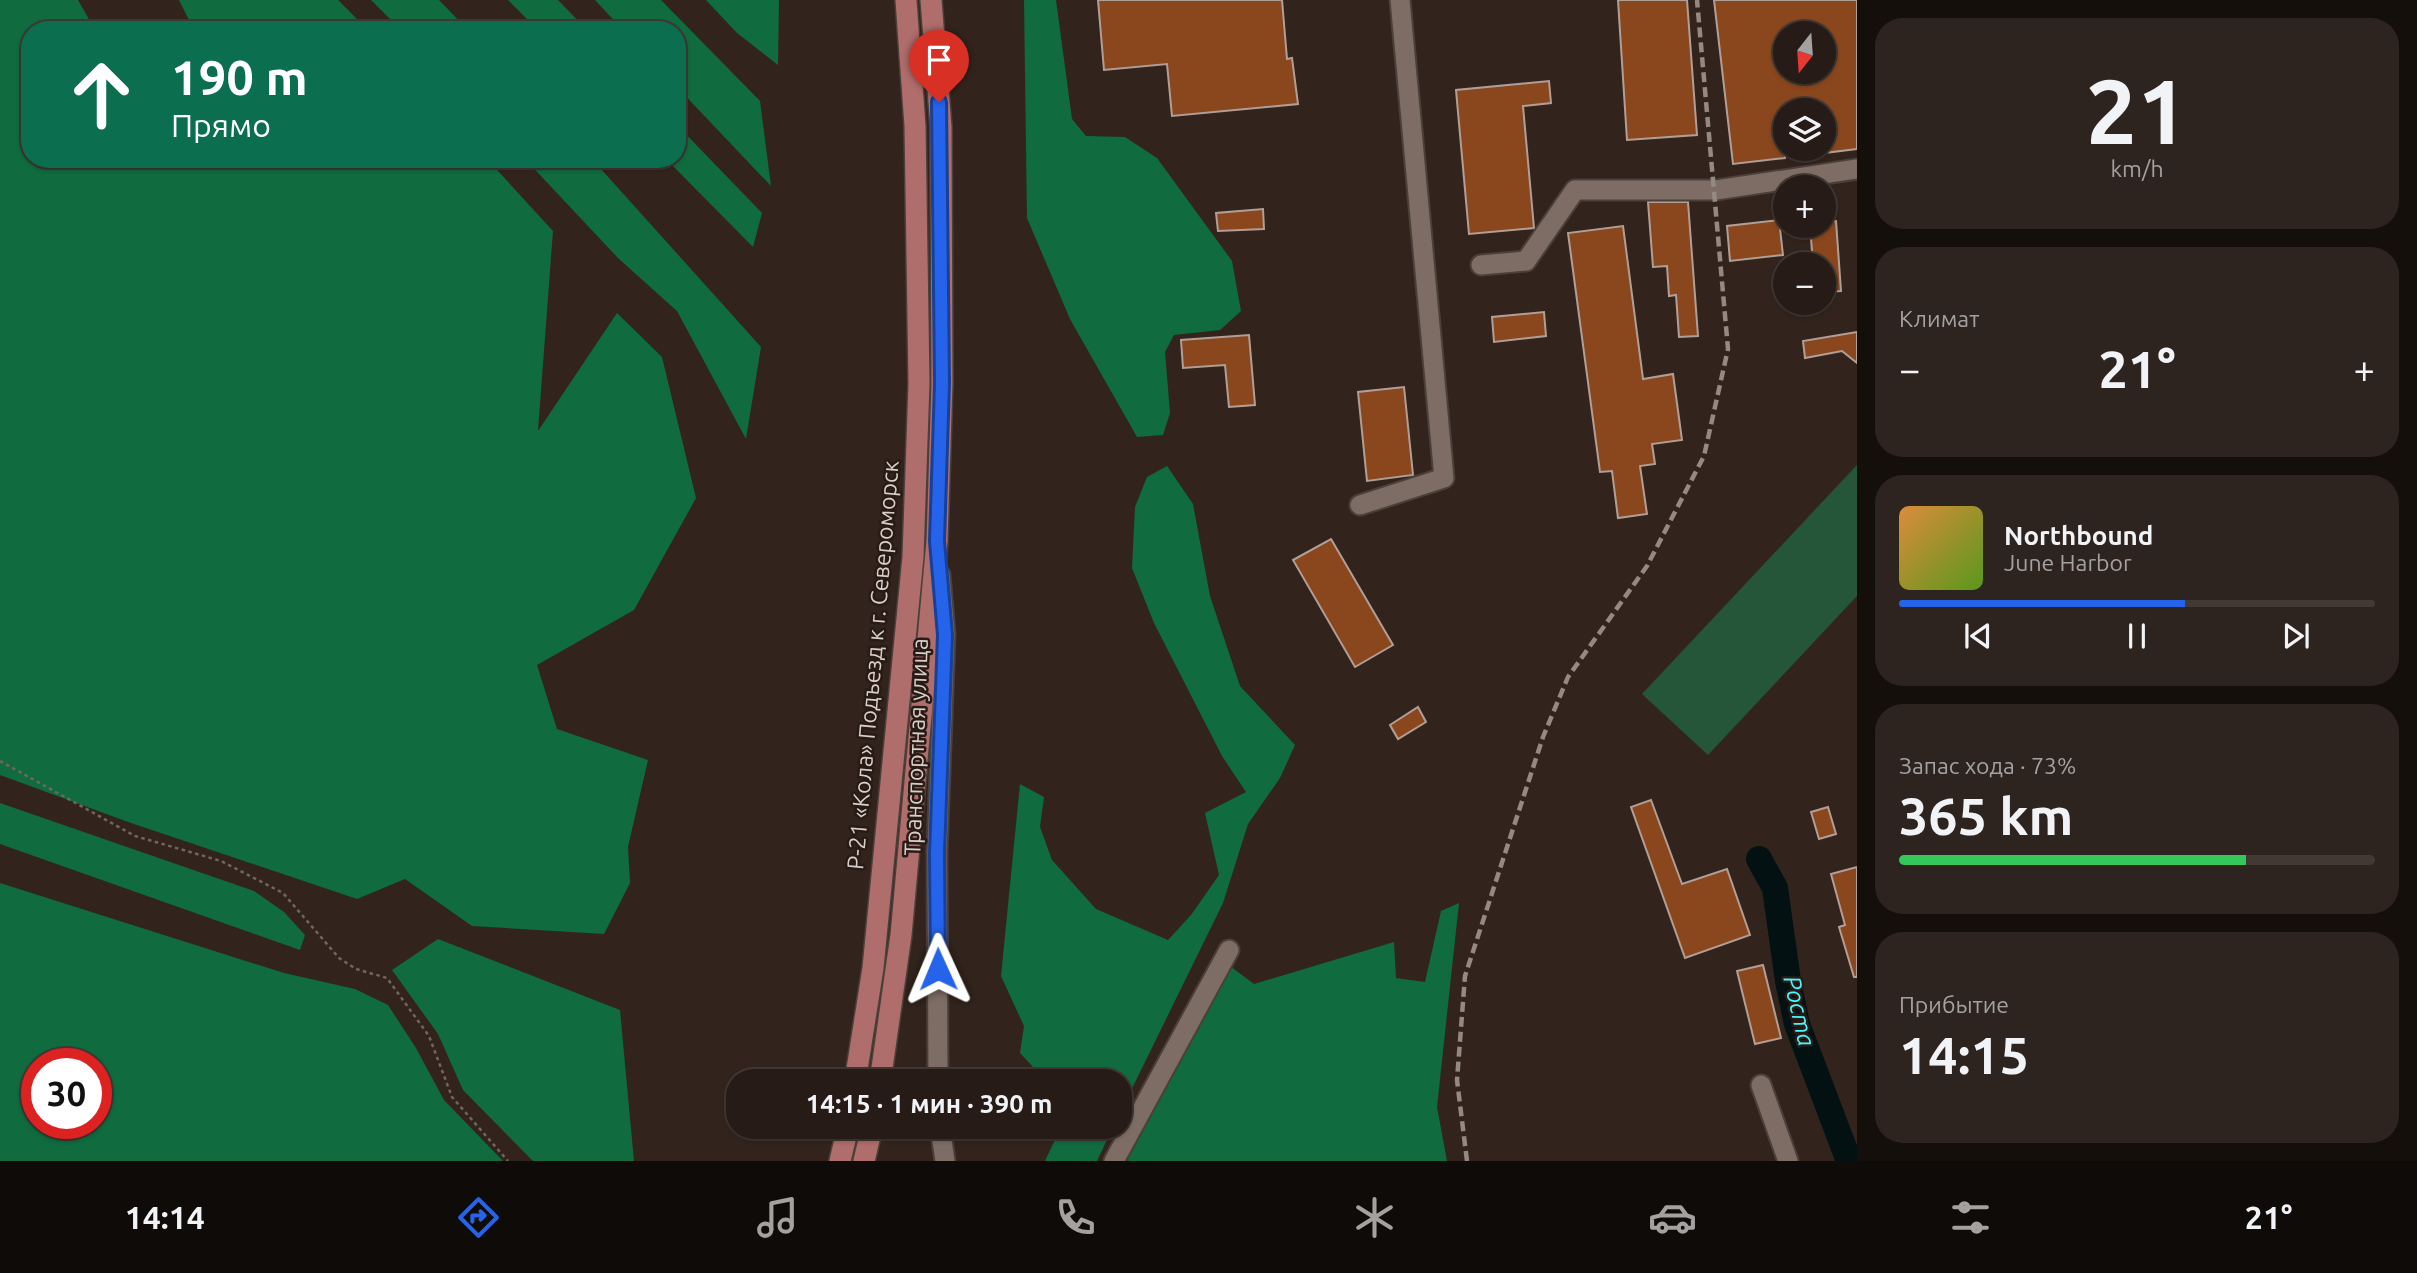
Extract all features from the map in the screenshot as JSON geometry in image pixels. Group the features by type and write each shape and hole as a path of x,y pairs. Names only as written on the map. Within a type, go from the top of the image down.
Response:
{"main road":[{"name":"Р-21 «Кола» Подъезд к г. Североморск","path":"858,1069 873,968 913,556 919,370 915,126 906,0"},
{"path":"882,1069 901,934 937,541 942,383 941,141 931,0"},
{"path":"840,1161 845,1139"},
{"path":"864,1161 869,1139"}],"street":[{"path":"1360,505 1444,478 1400,0"},
{"path":"1481,265 1526,261 1575,190 1716,190 1857,169"},
{"name":"Транспортная улица","path":"937,541 945,635 937,853 938,1069"},
{"path":"1114,1161 1229,950"},
{"path":"1761,1085 1788,1161"},
{"path":"941,1139 944,1161"}],"path":[{"path":"0,761 135,836 221,861 283,893 339,958 356,969 387,978 429,1036 452,1097 508,1161"}],"green space":[{"path":"0,0 78,0 90,21 21,21 21,168 495,168 553,231 538,431 617,313 662,357 696,498 634,610 537,665 557,729 648,760 628,847 630,883 604,934 472,926 405,879 357,899 131,823 0,775"},
{"path":"179,0 338,0 359,21 190,21"},
{"path":"371,0 439,0 459,21 392,21"},
{"path":"508,0 558,0 578,21 529,21"},
{"path":"595,0 661,0 682,21 615,21"},
{"path":"706,0 779,0 778,65 737,33"},
{"path":"1024,0 1056,0 1072,119 1086,136 1125,137 1157,158 1232,261 1241,311 1220,330 1174,335 1165,352 1170,413 1163,435 1137,437 1070,319 1027,218"},
{"path":"686,26 760,101 771,186 686,96"},
{"path":"686,134 762,213 753,247 675,168 686,168"},
{"path":"533,168 600,168 761,347 746,439 677,311 618,258"},
{"path":"1857,465 1857,596 1708,755 1642,694"},
{"path":"1167,466 1193,504 1210,596 1240,686 1295,745 1280,778 1248,824 1223,903 1132,1089 1132,1069 1035,1069 1020,1053 1024,1026 1001,976 1020,784 1044,797 1040,827 1052,860 1096,909 1168,940 1191,915 1219,875 1205,813 1246,792 1222,756 1154,623 1132,568 1135,507 1147,477"},
{"path":"0,803 254,891 284,912 305,935 300,950 0,844"},
{"path":"0,883 284,973 355,989 388,1005 416,1048 444,1100 503,1161 0,1161"},
{"path":"1459,903 1437,1107 1447,1161 1127,1161 1230,966 1254,984 1394,942 1396,978 1425,982 1441,911"},
{"path":"438,939 620,1010 634,1161 533,1161 463,1090 438,1034 392,970"},
{"path":"1055,1139 1107,1139 1097,1161 1045,1161"}],"building":[{"path":"1098,0 1282,0 1287,59 1292,58 1298,104 1172,116 1167,64 1104,70"},
{"path":"1618,0 1687,0 1697,135 1627,140"},
{"path":"1714,0 1857,0 1857,149 1836,152 1836,98 1773,98 1773,159 1733,164"},
{"path":"1549,81 1551,103 1523,106 1534,228 1469,234 1456,90"},
{"path":"1648,202 1688,202 1698,336 1679,337 1676,295 1669,296 1667,266 1653,267"},
{"path":"1263,209 1264,229 1218,231 1216,213"},
{"path":"1773,221 1773,238 1781,238 1783,252 1773,252 1773,256 1730,261 1727,226"},
{"path":"1836,221 1841,291 1836,291 1836,252 1812,252 1811,238 1836,238"},
{"path":"1623,226 1643,379 1673,374 1682,440 1652,444 1655,464 1640,466 1647,514 1618,518 1612,471 1600,472 1568,233"},
{"path":"1544,312 1546,336 1494,342 1492,317"},
{"path":"1857,332 1857,363 1842,351 1805,358 1803,341"},
{"path":"1249,335 1255,405 1229,407 1225,365 1183,368 1181,340"},
{"path":"1404,387 1413,475 1367,481 1358,392"},
{"path":"1331,539 1393,645 1355,667 1293,560"},
{"path":"1418,707 1426,722 1398,739 1390,725"},
{"path":"1651,800 1682,884 1727,869 1750,935 1685,958 1631,807"},
{"path":"1828,807 1836,834 1819,839 1811,812"},
{"path":"1857,867 1857,977 1854,977 1839,927 1845,925 1831,874"},
{"path":"1763,965 1781,1038 1755,1044 1737,971"}],"waterway":[{"name":"Роста","path":"1759,859 1775,888 1797,1024 1849,1161"}],"railway":[{"path":"1467,1161 1457,1080 1465,976 1543,737 1568,677 1647,566 1704,456 1728,349 1697,0"}],"route":[{"path":"938,969 937,853 945,635 937,541 942,383 939,102"}]}
